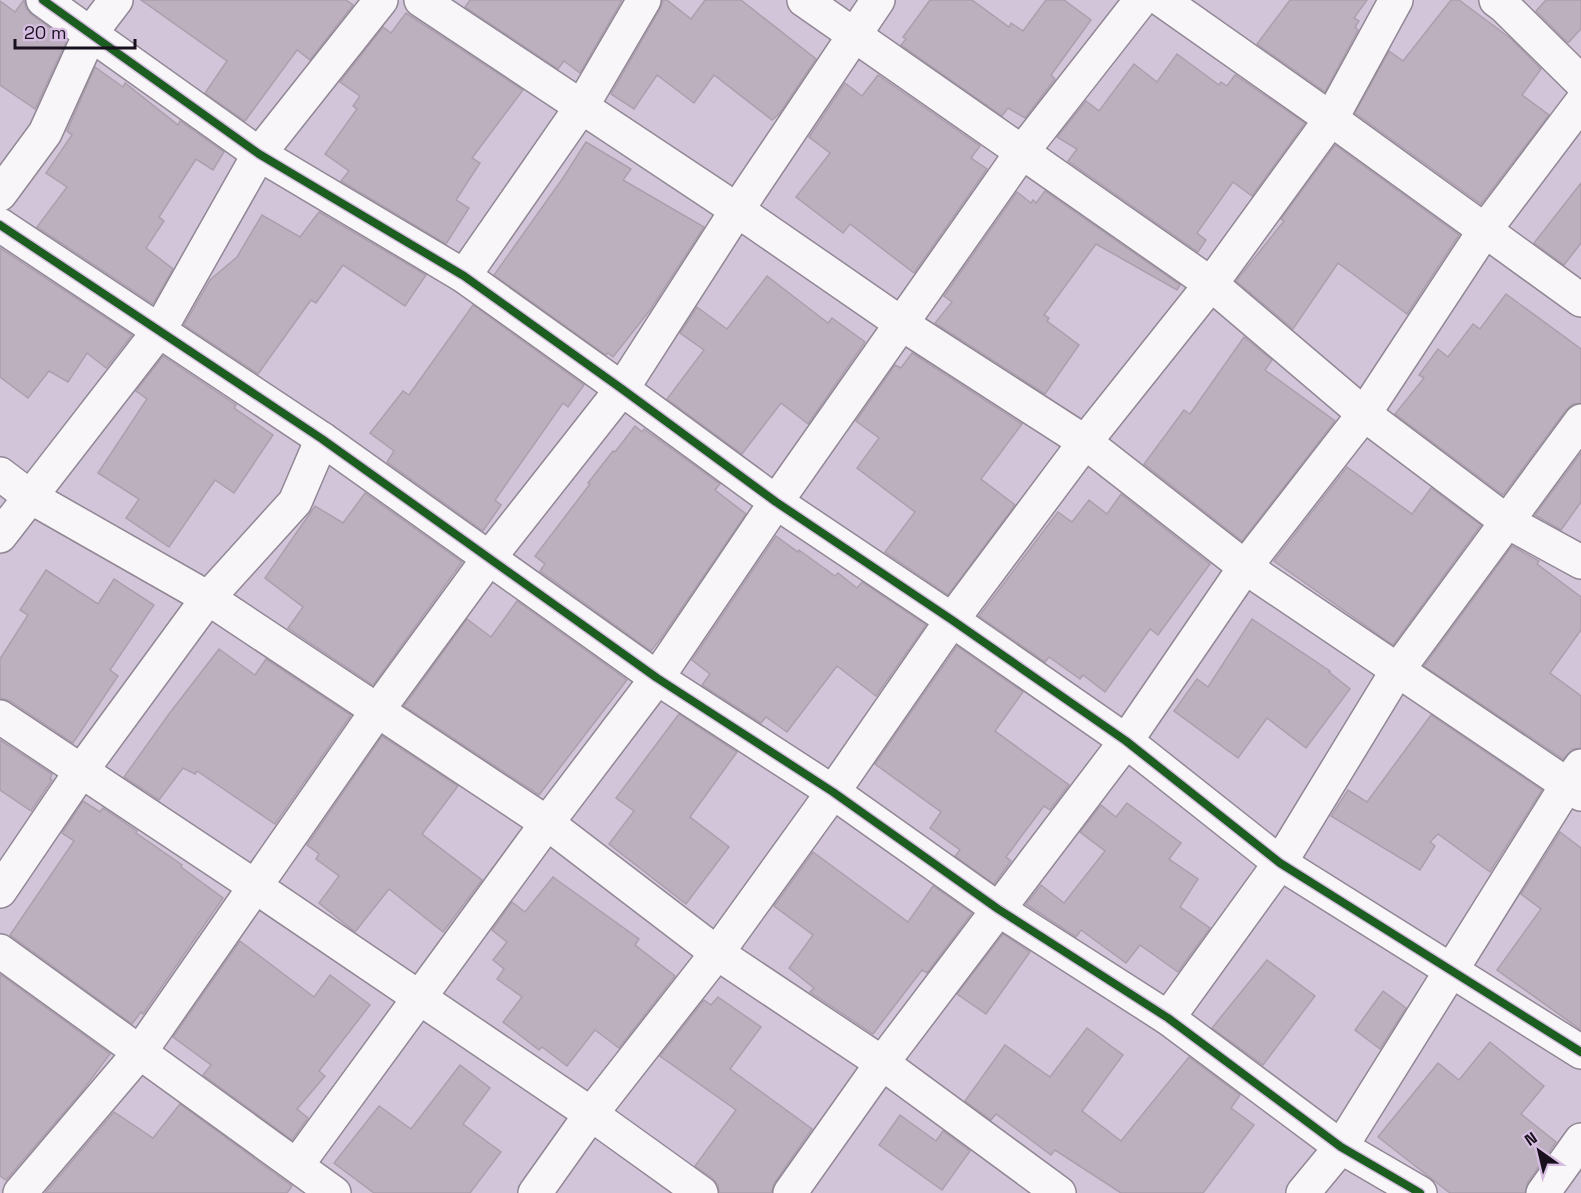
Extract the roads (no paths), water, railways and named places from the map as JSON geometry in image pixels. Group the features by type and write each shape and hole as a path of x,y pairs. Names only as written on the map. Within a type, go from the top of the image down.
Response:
{"street":[{"path":"43,0 259,154 464,276 776,502 952,620 1126,741 1280,863 1581,1052"},
{"path":"0,194 45,133 90,34 116,0"},
{"path":"0,536 159,331 259,154 381,0"},
{"path":"422,0 737,210 902,324 1085,442 1245,567 1397,671 1576,782 1451,971 1341,1147 1303,1193"},
{"path":"464,276 582,106 644,0"},
{"path":"804,0 1211,284 1364,414 1506,521 1581,562"},
{"path":"20,1193 140,1052 377,711 489,558 622,389 737,210 878,0"},
{"path":"0,951 315,1183 418,997 657,678 776,502 1022,152 1141,0"},
{"path":"1162,0 1581,300"},
{"path":"535,1193 591,1114 717,953 833,792 952,620 1085,442 1211,284 1331,119 1396,0"},
{"path":"1496,0 1581,82"},
{"path":"790,1193 882,1063 1126,741 1245,567 1364,414 1485,230 1581,103"},
{"path":"0,225 322,439 657,678 833,792 998,909 1168,1018 1341,1147 1420,1193"},
{"path":"1168,1018 1280,863 1397,671 1581,421"},
{"path":"0,891 82,770 208,598 295,502 322,439"},
{"path":"0,474 29,496 208,598 547,823 717,953 882,1063 1057,1192"},
{"path":"0,717 256,886 591,1114 701,1193"},
{"path":"1543,1193 1581,1140"}]}
